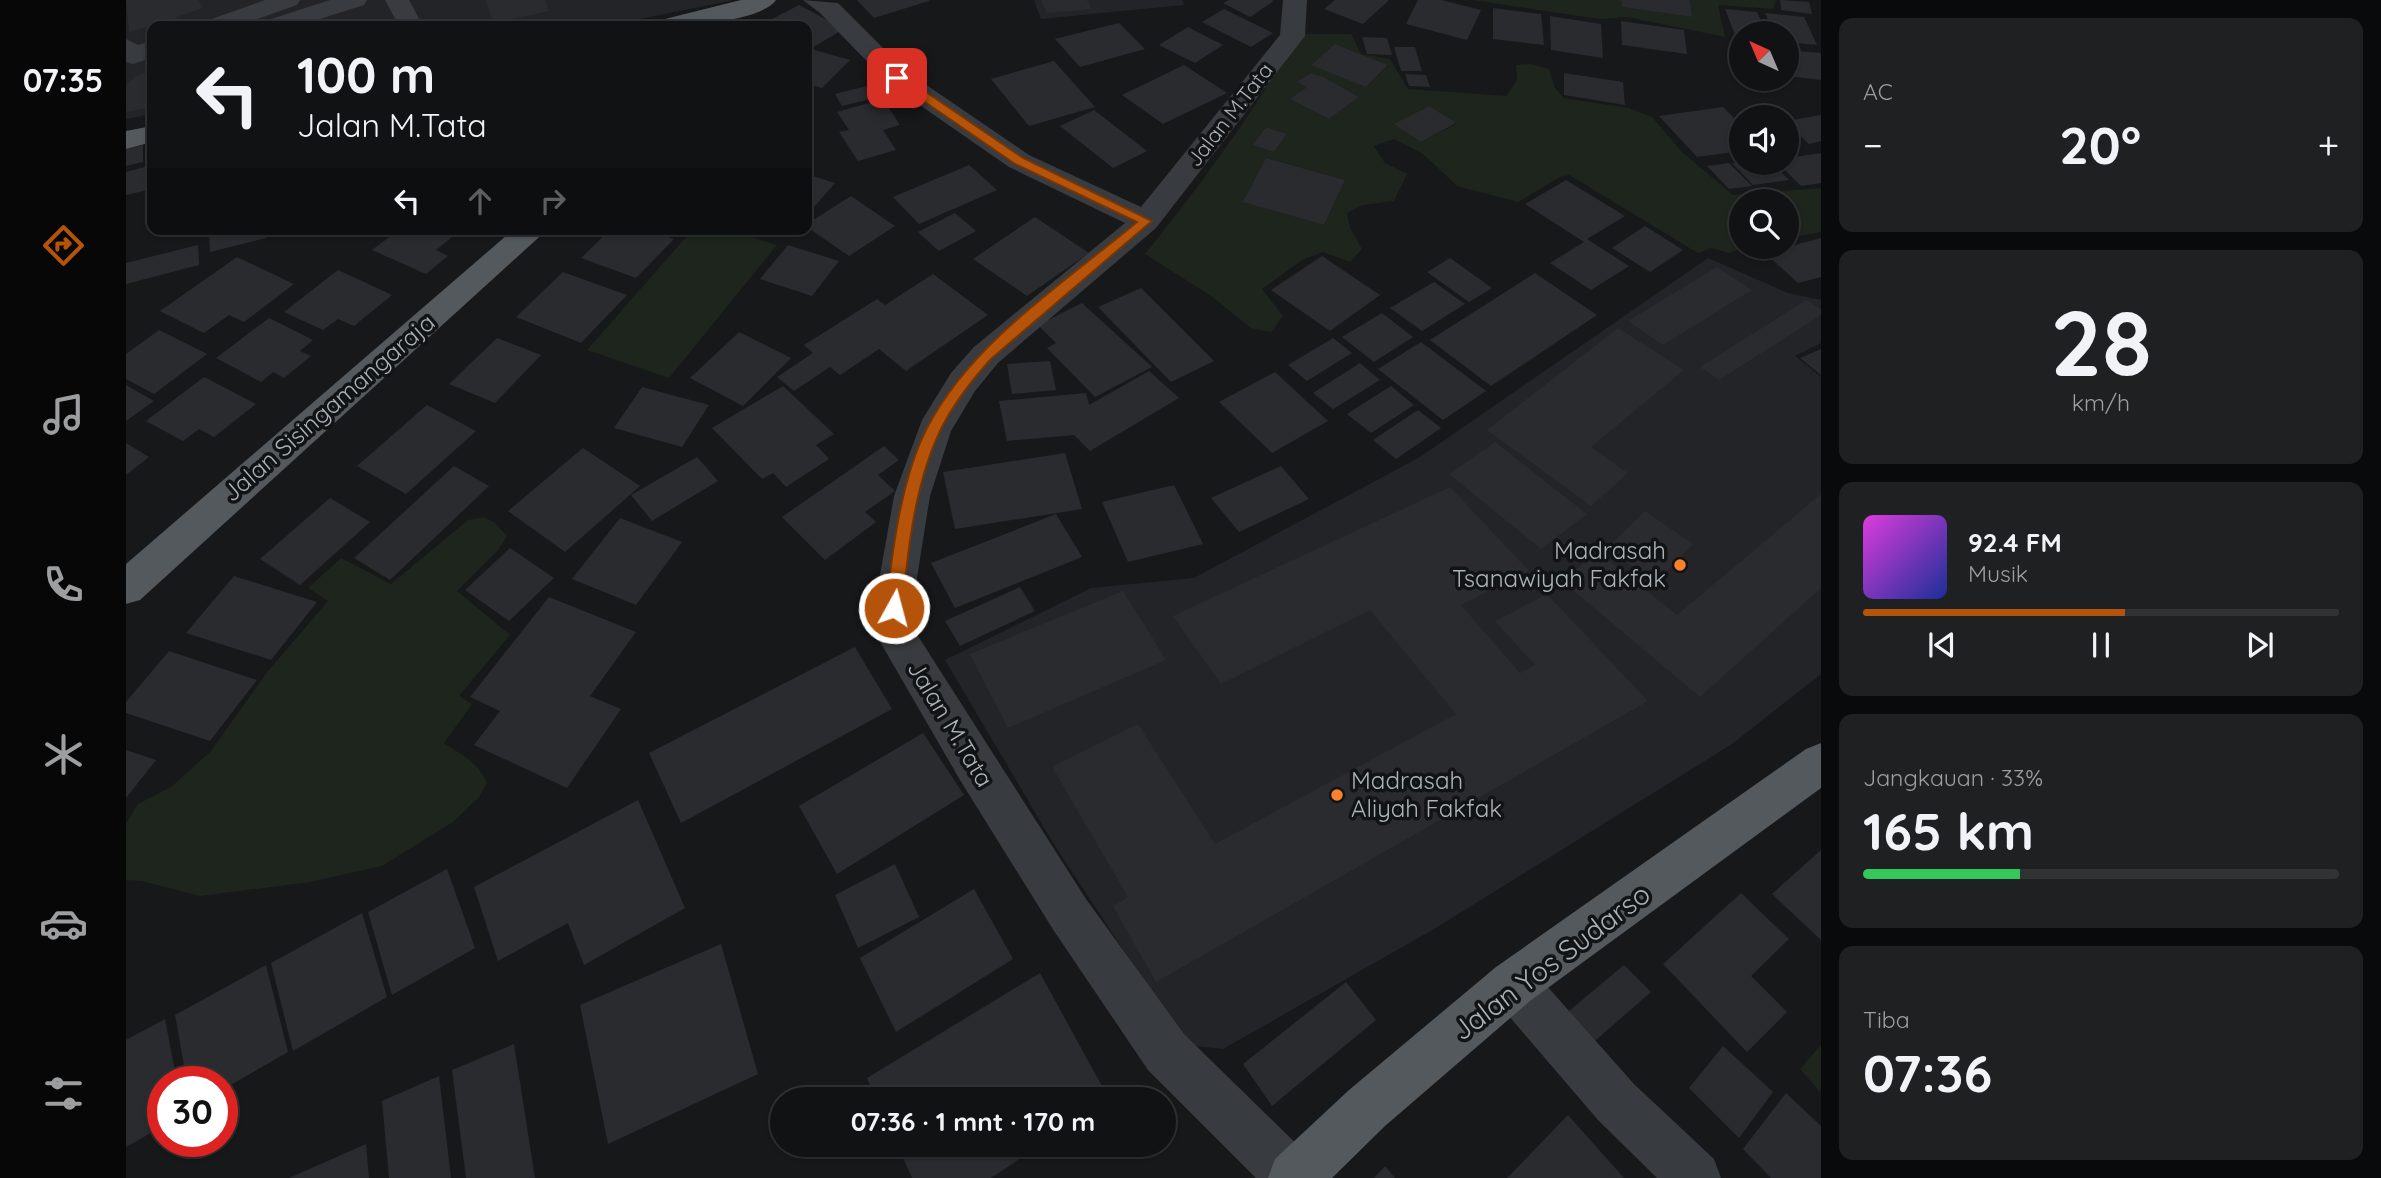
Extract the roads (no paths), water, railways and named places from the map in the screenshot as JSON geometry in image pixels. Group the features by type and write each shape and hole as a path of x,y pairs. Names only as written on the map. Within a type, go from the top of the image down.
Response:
{"main road":[{"path":"688,21 737,10 765,0"},
{"path":"750,21 765,0"},
{"path":"126,140 147,135"},
{"name":"Jalan Sisingamangaraja","path":"126,588 526,235"},
{"name":"Jalan Yos Sudarso","path":"1293,1178 1367,1108 1513,984 1821,763"}],"street":[{"path":"229,21 288,0"},
{"path":"290,21 355,0"},
{"path":"397,0 408,21"},
{"path":"815,0 837,16 897,78 1019,161 1146,221"},
{"name":"Jalan M.Tata","path":"1293,1178 1166,1052 1070,915 899,640 894,608 900,550 912,496 934,429 963,382 986,355 1146,221 1292,36 1294,0"},
{"path":"126,47 133,56 147,51"},
{"path":"126,74 147,68"},
{"path":"1513,984 1616,1102 1695,1178"}],"place":[{"name":"Madrasah Tsanawiyah Fakfak","path":"1680,565"},
{"name":"Madrasah Aliyah Fakfak","path":"1337,795"}]}
